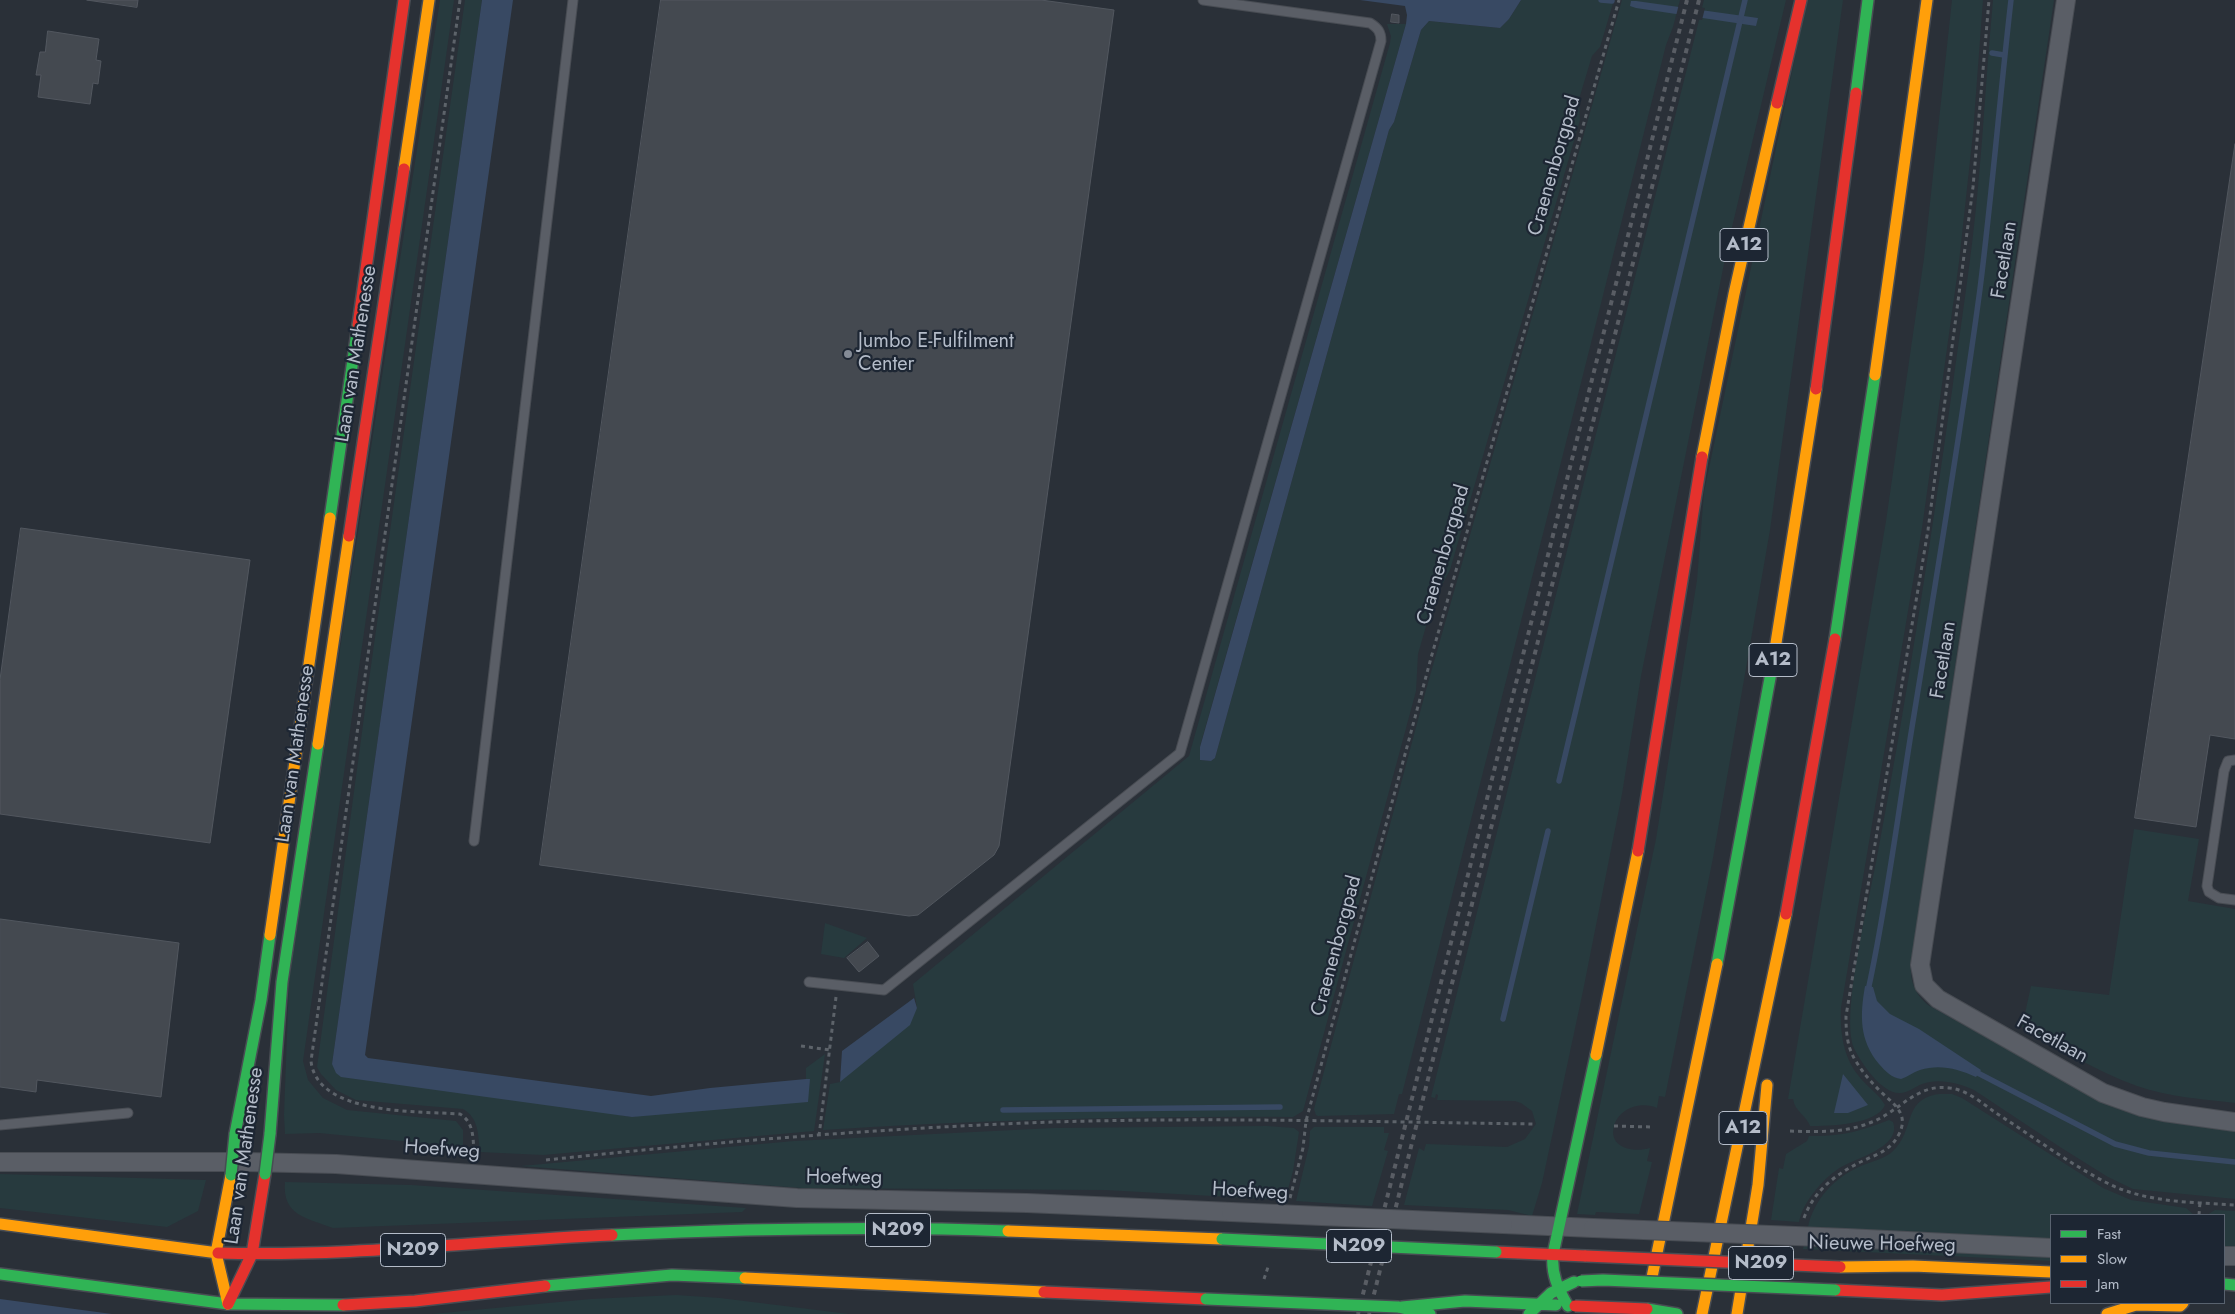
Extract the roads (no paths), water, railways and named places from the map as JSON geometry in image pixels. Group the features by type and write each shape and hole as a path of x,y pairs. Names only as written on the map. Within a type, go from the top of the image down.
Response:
{"main road":[{"name":"Laan van Mathenesse","path":"228,1304 216,1253 230,1175 235,1134 261,1000 404,0"},
{"name":"Laan van Mathenesse","path":"228,1304 252,1254 265,1174 282,982 312,768 429,0"},
{"name":"A12","path":"1559,1227 1638,851 1716,379 1751,212 1801,0"},
{"name":"A12","path":"1643,1314 1716,977 1767,699 1808,441 1868,0"},
{"name":"A12","path":"1702,1314 1781,942 1832,654 1864,459 1927,0"},
{"name":"A12","path":"1772,1039 1781,942"},
{"name":"A12","path":"1737,1314 1758,1185 1769,1068"},
{"name":"N209","path":"0,1224 216,1253 286,1255 405,1250 574,1237 684,1232 948,1229 1553,1254"},
{"path":"1559,1227 1553,1254 1553,1275 1558,1288 1571,1306"},
{"name":"Nieuwe Hoefweg","path":"1553,1254 1840,1267 1913,1266 2047,1272"},
{"path":"0,1274 228,1304 328,1306 415,1301 570,1283 672,1275 1398,1307 1464,1301 1647,1309 1674,1313"},
{"name":"N209","path":"1529,1314 1558,1288 1581,1281 1604,1280 1942,1295 2050,1287"},
{"path":"2108,1314 2136,1305 2180,1306 2182,1304"},
{"path":"1398,1307 1413,1314"},
{"path":"1398,1307 1430,1314"}],"street":[{"name":"Facetlaan","path":"2066,0 1920,965 1924,985 1938,999 2103,1093 2156,1110 2235,1122"},
{"name":"Hoefweg","path":"0,1162 336,1164 797,1198 1019,1203 1689,1232"},
{"name":"Nieuwe Hoefweg","path":"1689,1232 2050,1248"}],"lane":[{"path":"474,841 572,0"},
{"path":"809,982 884,990 1180,753 1381,41 1381,34 1370,23 1203,0"},
{"path":"2235,760 2228,761 2224,771 2207,886 2209,892 2219,898 2235,900"},
{"path":"0,1125 128,1113"}],"water":[{"path":"482,0 513,0 365,1055 368,1058 651,1096 710,1088 810,1079 808,1102 632,1117 341,1077 336,1073 332,1064"},
{"path":"1360,0 1521,0 1509,19 1500,28 1429,21 1421,30 1394,122 1389,130 1215,758 1211,761 1200,760 1200,747 1406,24 1405,6"},
{"path":"1631,1 1758,18 1756,26 1636,8 1630,6"},
{"path":"1865,986 1873,987 1877,1001 1890,1014 1919,1029 1981,1070 1976,1077 1942,1067 1920,1070 1901,1079 1889,1074 1872,1055 1864,1036 1862,1007"},
{"path":"914,998 917,1008 910,1025 840,1082 842,1051"},
{"path":"1843,1074 1868,1105 1848,1113 1834,1113"},
{"path":"0,1299 112,1314 0,1314"}],"waterway":[{"path":"1601,0 1612,1"},
{"path":"1559,781 1745,0"},
{"path":"1870,993 1869,986 1888,885 1973,342 2011,0"},
{"path":"1992,53 2004,55"},
{"path":"1503,1019 1548,831"},
{"path":"1972,1070 2115,1144 2149,1153 2235,1162"},
{"path":"1003,1110 1280,1107"}],"railway":[{"path":"1358,1314 1687,0"},
{"path":"1369,1314 1699,0"}],"place":[{"name":"Jumbo E-Fulfilment Center","path":"848,354"}]}
